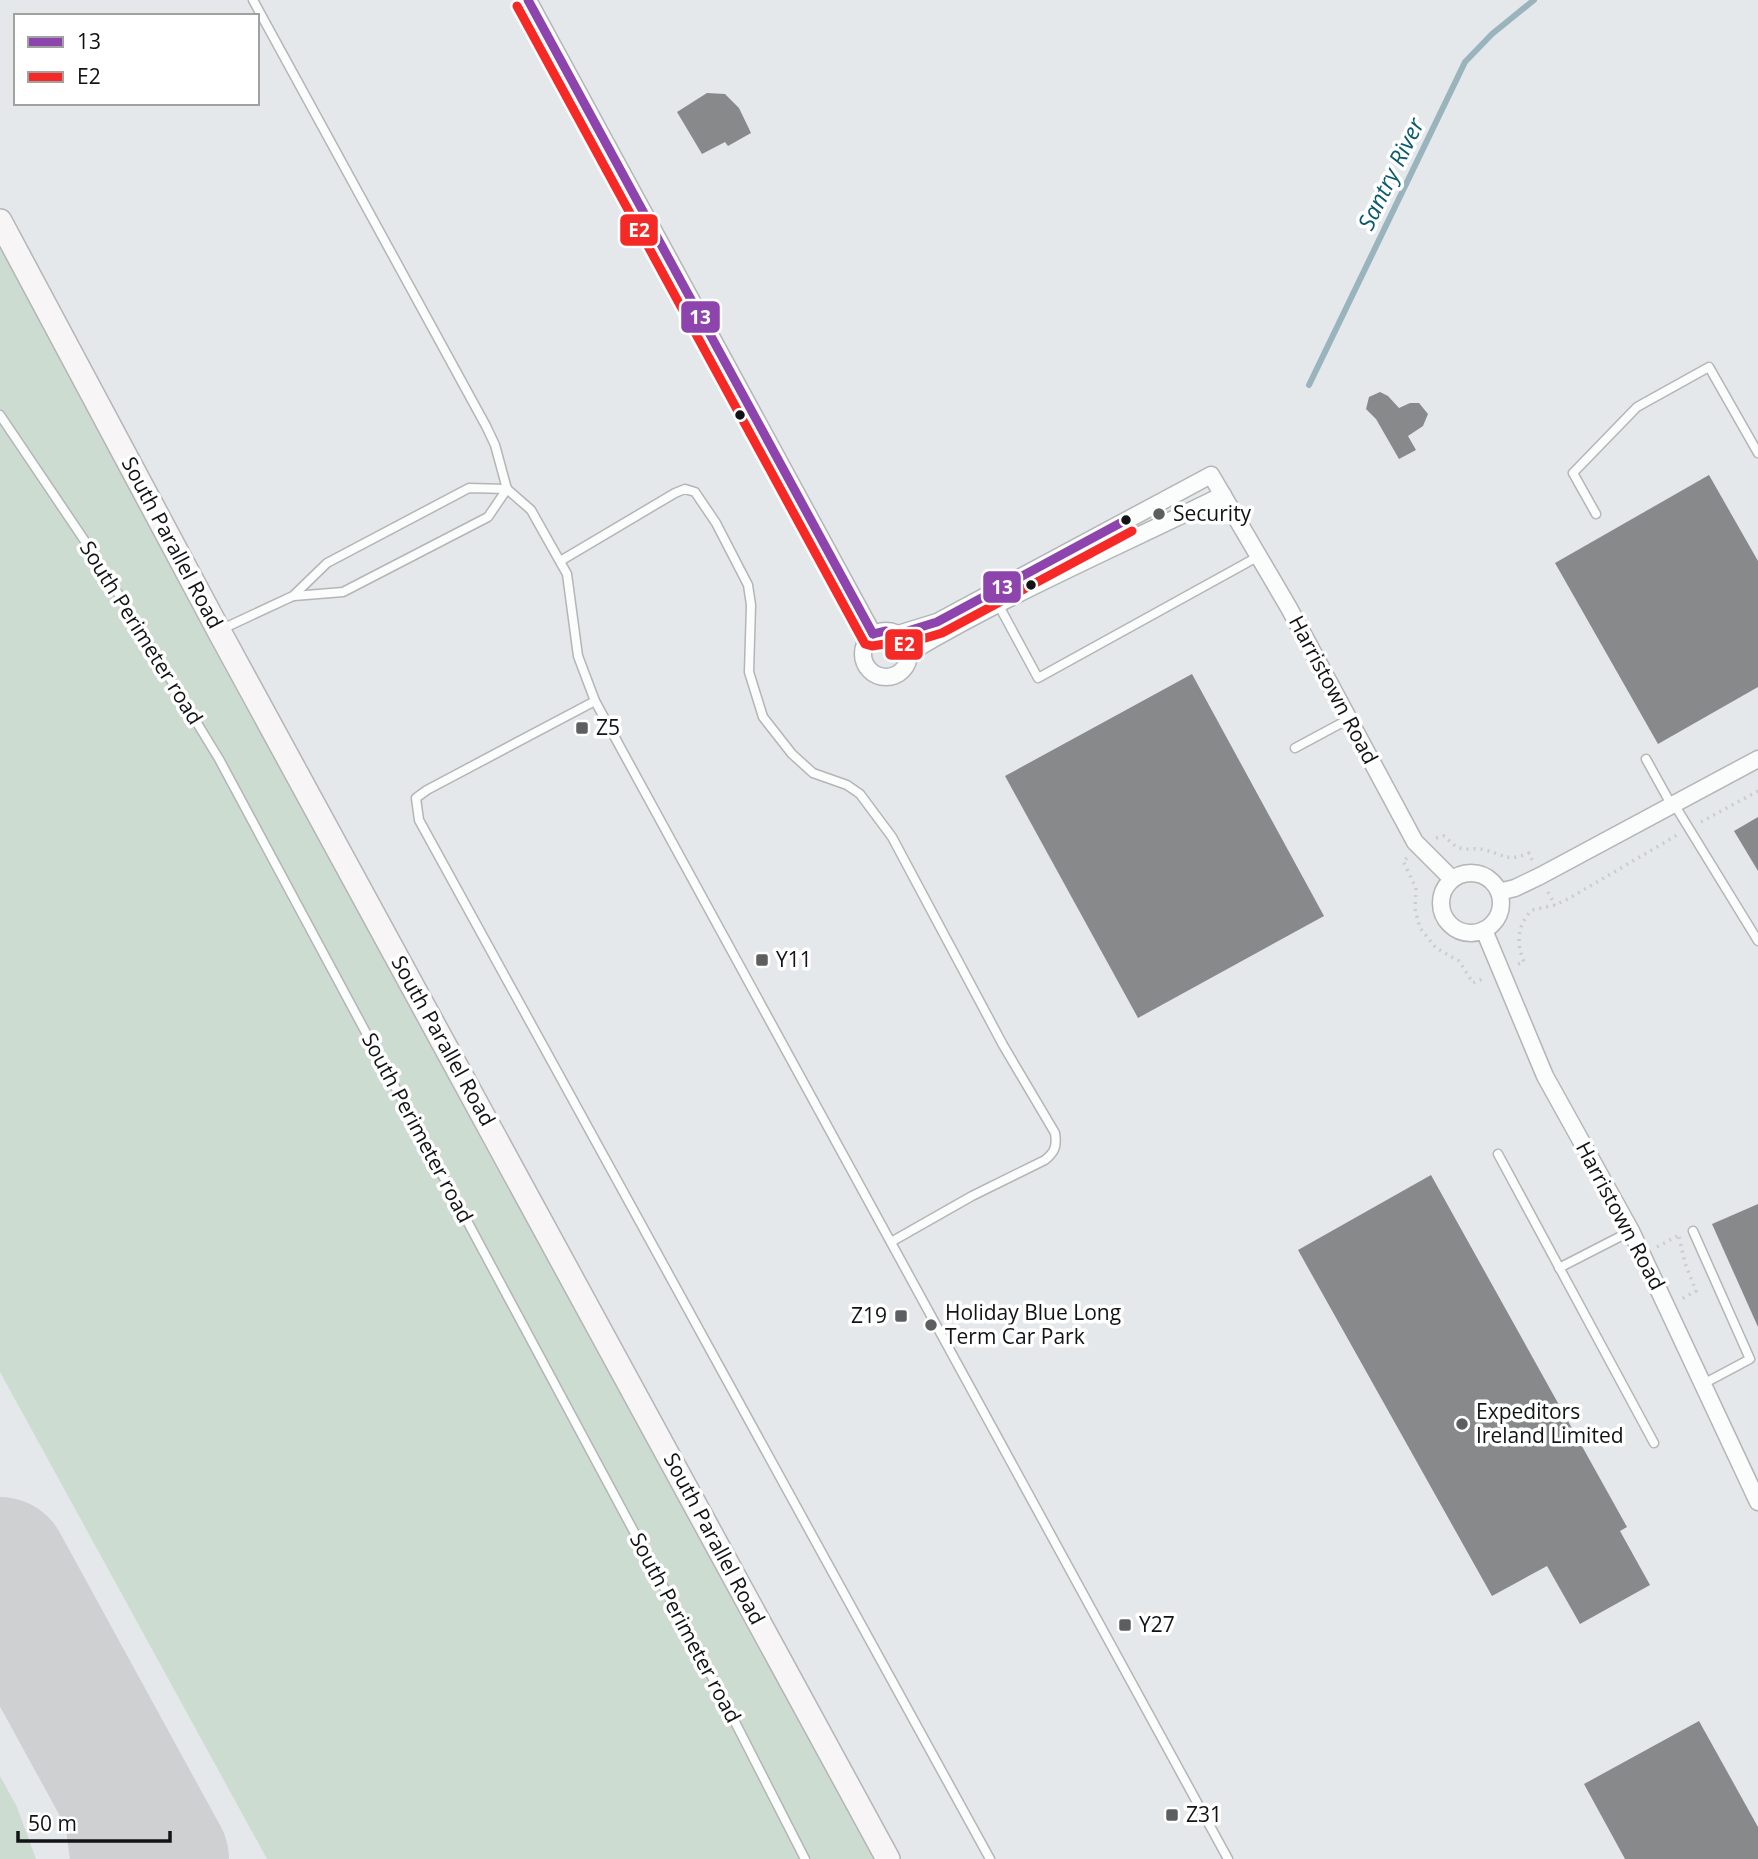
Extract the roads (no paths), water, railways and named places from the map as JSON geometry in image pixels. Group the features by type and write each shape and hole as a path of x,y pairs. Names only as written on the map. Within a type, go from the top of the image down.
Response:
{"main road":[{"name":"South Parallel Road","path":"0,221 219,631 888,1859"}],"street":[{"path":"528,0 873,634 863,646 862,654 863,662 873,674 888,678 906,666 909,653 904,639 898,634"},
{"name":"Harristown Road","path":"873,634 885,631 898,634 937,622 1211,475 1259,556 1415,842 1452,879"},
{"path":"909,653 1072,566 1223,495"},
{"path":"1499,892 1540,876 1758,759"},
{"path":"1460,874 1477,874 1493,882 1499,892 1500,912 1495,922 1484,930 1465,933 1447,922 1441,899 1452,879 1460,874"},
{"name":"Harristown Road","path":"1484,930 1545,1076 1631,1231 1758,1502"}],"lane":[{"path":"253,0 486,426 495,445 507,489 531,510 562,560 568,574 578,656 595,701 1228,1859"},
{"path":"1596,514 1573,473 1637,407 1709,367 1758,453"},
{"name":"South Perimeter road","path":"0,415 97,559 219,760 712,1677 805,1859"},
{"path":"219,631 293,596 327,563 469,488 507,489"},
{"path":"293,596 343,592 488,517 507,489"},
{"path":"562,560 675,493 685,489 695,492 716,523 748,585 751,605 749,672 763,717 792,754 813,773 847,785 860,794 877,814 892,837 1003,1045 1055,1133 1057,1143 1054,1153 1045,1160 972,1196 891,1242"},
{"path":"998,604 1038,678 1259,556"},
{"path":"595,701 427,790 416,798 419,821 990,1859"},
{"path":"1295,748 1349,719"},
{"path":"1646,760 1758,941"},
{"path":"1498,1154 1654,1443"},
{"path":"1559,1268 1631,1231"},
{"path":"1693,1231 1751,1359 1703,1384"}],"waterway":[{"name":"Santry River","path":"1309,385 1465,62 1492,34 1534,0"}],"place":[{"name":"Security","path":"1159,514"},
{"name":"Z5","path":"582,728"},
{"name":"Y11","path":"762,960"},
{"name":"Z19","path":"901,1316"},
{"name":"Holiday Blue Long Term Car Park","path":"931,1325"},
{"name":"Expeditors Ireland Limited","path":"1462,1424"},
{"name":"Y27","path":"1125,1625"},
{"name":"Z31","path":"1172,1815"}]}
